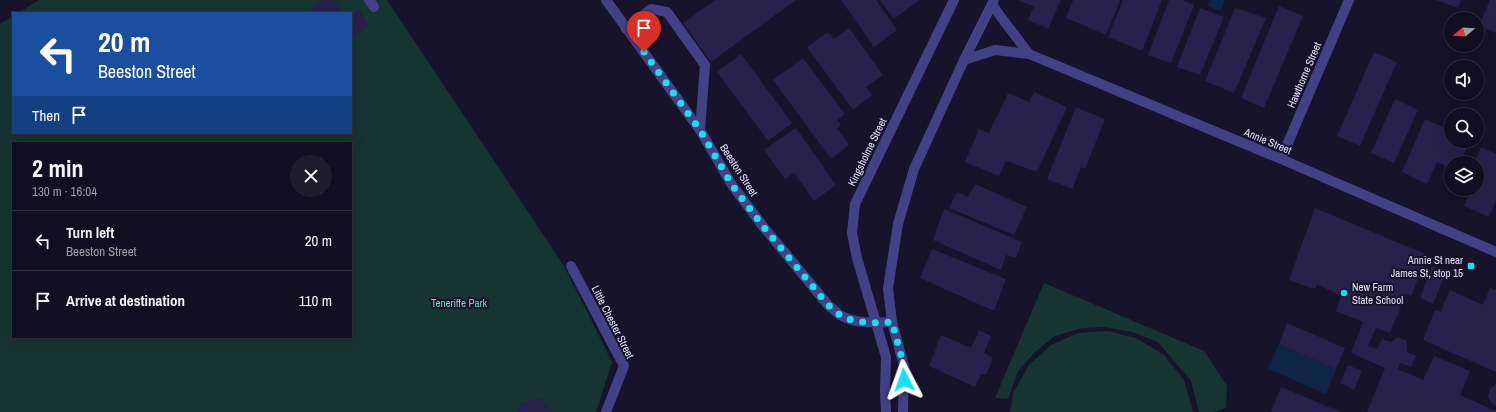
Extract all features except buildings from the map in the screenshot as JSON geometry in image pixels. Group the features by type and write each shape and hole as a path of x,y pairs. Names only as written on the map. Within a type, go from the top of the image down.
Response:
{"street":[{"name":"Beeston Street","path":"606,0 700,130 736,191 828,305 841,316 857,321 876,323 892,322"},
{"name":"Kingsholme Street","path":"876,323 857,258 852,233 855,204 954,0"},
{"name":"Hawthorne Street","path":"1281,159 1349,0"},
{"path":"903,412 904,366 892,322 888,288 898,224 914,169 964,60 993,3 1029,54"},
{"path":"626,29 651,8 667,12 706,65 700,130"},
{"name":"Annie Street","path":"964,60 995,50 1029,54 1281,159 1496,252"},
{"name":"Little Chester Street","path":"571,266 624,366 606,412"},
{"path":"876,323 886,357 886,412"}],"green space":[{"name":"Teneriffe Park","path":"39,0 387,0 564,266 612,362 596,412 0,412 0,24 12,17 12,134 352,134 352,12 20,12"},
{"path":"1044,283 1204,351 1227,386 1226,408 1215,412 1199,412 1191,381 1158,342 1132,332 1104,327 1082,328 1055,336 1035,352 1018,371 1008,399 995,398"},
{"path":"1108,331 1136,338 1164,355 1184,380 1193,412 1010,412 1014,391 1029,365 1051,345 1078,333"}],"water":[{"path":"1211,0 1225,0 1220,11 1208,6"},
{"path":"1279,344 1336,369 1326,394 1268,369"}],"place":[{"name":"Annie St near James St, stop 15","path":"1471,266"},
{"name":"New Farm State School","path":"1344,293"}],"route":[{"path":"644,52 700,130 732,185 762,225 828,305 841,316 857,321 876,323 892,322 904,366 904,380"}]}
